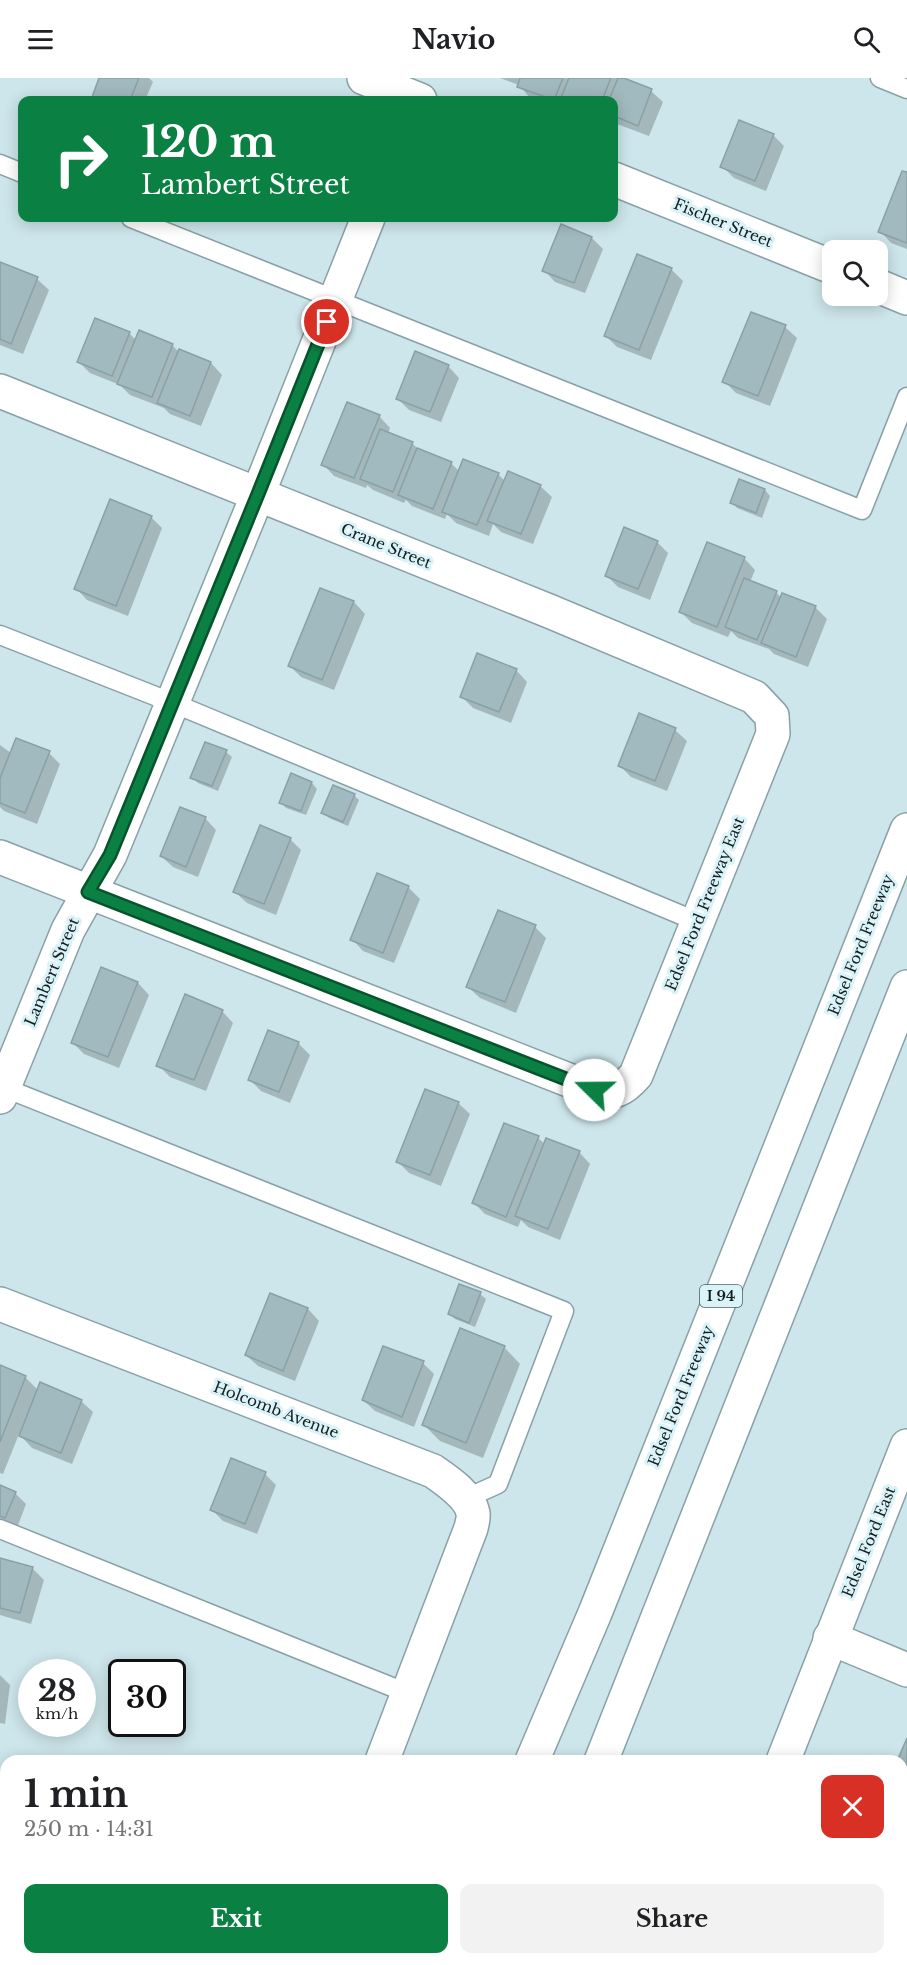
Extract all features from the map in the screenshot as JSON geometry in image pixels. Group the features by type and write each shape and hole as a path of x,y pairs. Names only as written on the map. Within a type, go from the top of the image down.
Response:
{"main road":[{"path":"364,78 418,94"},
{"name":"Fischer Street","path":"618,181 822,263"},
{"name":"Lambert Street","path":"1,1090 68,930 110,855 366,222"},
{"path":"888,290 907,298"},
{"name":"Crane Street","path":"0,391 549,611 754,697 767,709"},
{"name":"Edsel Ford Freeway East","path":"88,892 594,1090 606,1093 625,1088 636,1075 773,734 772,716 767,709"},
{"name":"Edsel Ford Freeway","path":"535,1755 595,1613 907,830"},
{"path":"0,857 88,892"},
{"path":"603,1755 907,987"},
{"name":"Holcomb Avenue","path":"0,1304 433,1471 452,1484 465,1499"},
{"name":"Edsel Ford East","path":"785,1755 907,1446"},
{"path":"384,1755 471,1528 473,1514 465,1499"},
{"path":"830,1638 907,1670"}],"lane":[{"path":"880,78 907,89"},
{"path":"0,164 18,171"},
{"path":"141,222 862,510 907,397"},
{"path":"0,635 173,703 698,922"},
{"path":"1,1090 564,1311 498,1484 465,1499"},
{"path":"0,1529 408,1693"}],"building":[{"path":"99,78 139,78 132,96 92,96"},
{"path":"520,78 563,78 556,96 543,96 517,87"},
{"path":"569,78 611,78 604,96 562,96"},
{"path":"618,78 624,78 652,89 638,126 618,118 618,96 611,96"},
{"path":"739,120 774,134 755,181 720,167"},
{"path":"902,171 907,172 907,243 878,232"},
{"path":"561,224 592,237 574,283 542,271"},
{"path":"637,254 672,268 639,350 604,336"},
{"path":"0,262 38,277 11,344 0,339"},
{"path":"751,312 786,325 758,396 722,382"},
{"path":"95,318 130,332 112,376 77,362"},
{"path":"139,330 173,344 152,397 117,384"},
{"path":"179,349 211,362 190,416 157,403"},
{"path":"415,351 449,365 430,412 396,399"},
{"path":"347,402 380,415 354,478 321,465"},
{"path":"380,429 413,442 393,492 360,479"},
{"path":"417,448 452,462 433,509 398,495"},
{"path":"463,459 499,473 477,525 442,512"},
{"path":"508,471 541,485 521,534 487,521"},
{"path":"739,479 765,489 756,513 730,503"},
{"path":"110,499 152,516 116,606 74,589"},
{"path":"624,527 658,541 638,589 605,576"},
{"path":"707,542 745,557 717,627 679,612"},
{"path":"744,578 777,591 757,640 725,627"},
{"path":"320,588 354,601 322,680 288,666"},
{"path":"782,593 816,606 796,657 761,643"},
{"path":"477,653 517,669 499,712 460,697"},
{"path":"639,713 676,728 655,781 618,766"},
{"path":"16,738 50,751 25,813 0,803 0,778"},
{"path":"205,742 227,750 212,786 190,778"},
{"path":"291,773 312,782 301,811 279,803"},
{"path":"333,785 355,794 343,822 321,813"},
{"path":"180,807 206,817 186,867 160,856"},
{"path":"260,825 291,838 264,904 233,892"},
{"path":"377,873 409,886 383,953 350,940"},
{"path":"498,910 536,925 505,1002 466,987"},
{"path":"101,967 138,982 108,1057 71,1043"},
{"path":"185,994 223,1010 194,1080 156,1066"},
{"path":"268,1030 299,1042 279,1092 248,1080"},
{"path":"425,1089 459,1102 430,1175 396,1162"},
{"path":"504,1123 539,1136 506,1217 472,1203"},
{"path":"546,1138 580,1151 548,1229 515,1216"},
{"path":"459,1284 481,1292 469,1323 448,1314"},
{"path":"270,1293 308,1308 283,1371 245,1355"},
{"path":"460,1328 505,1346 466,1443 422,1425"},
{"path":"383,1346 424,1361 402,1417 362,1400"},
{"path":"0,1365 26,1376 0,1442"},
{"path":"40,1382 82,1400 61,1453 19,1436"},
{"path":"231,1458 266,1472 245,1524 210,1510"},
{"path":"0,1485 16,1492 5,1518 0,1516"},
{"path":"0,1558 33,1567 20,1613 0,1608"},
{"path":"907,1738 907,1755 900,1755"}],"route":[{"path":"327,322 110,855 88,892 594,1090"}]}
